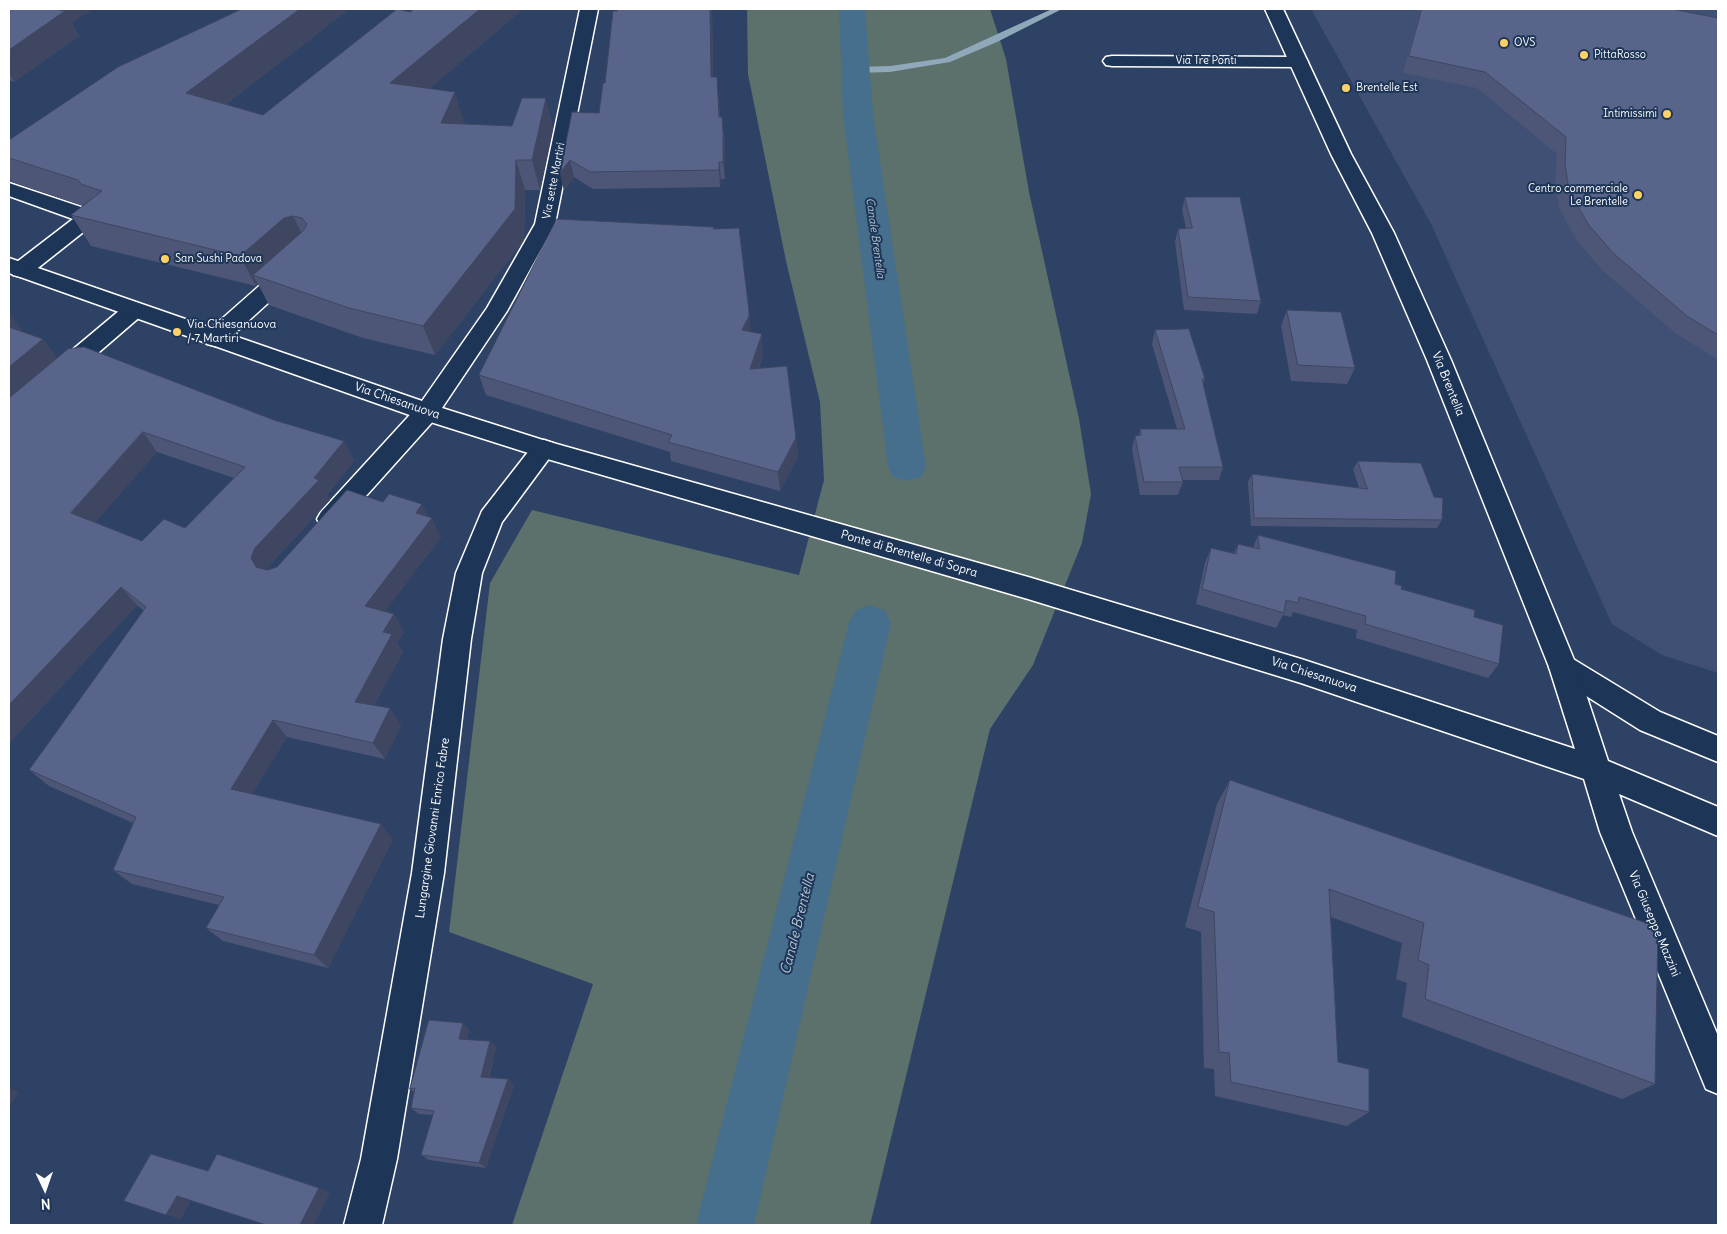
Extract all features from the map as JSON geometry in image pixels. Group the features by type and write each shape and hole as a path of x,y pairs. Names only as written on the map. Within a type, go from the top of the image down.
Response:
{"main road":[{"name":"Via sette Martiri","path":"317,533 427,412 496,311 546,224 589,9"},
{"name":"Via Brentella","path":"1274,9 1340,154 1383,233 1431,342 1563,667 1597,770"},
{"name":"Via Tre Ponti","path":"1112,61 1299,62"},
{"path":"9,190 89,217 15,267"},
{"path":"215,338 308,255"},
{"name":"Via Chiesanuova","path":"15,267 427,412 802,524"},
{"path":"9,416 134,310"},
{"name":"Lungargine Giovanni Enrico Fabre","path":"363,1225 379,1158 428,873 457,639 469,573 491,518 544,448"},
{"name":"Ponte di Brentelle di Sopra","path":"802,524 1028,588"},
{"name":"Via Chiesanuova","path":"1028,588 1301,670 1597,770 1718,822"},
{"path":"1563,667 1650,721 1718,749"},
{"name":"Via Giuseppe Mazzini","path":"1597,770 1616,832 1718,1077"}],"shaded area":[{"path":"1311,9 1718,9 1718,673 1662,655 1612,624 1431,224"}],"green space":[{"path":"747,9 990,9 1006,59 1029,192 1079,419 1091,494 1082,543 1033,665 990,729 870,1225 512,1225 593,984 449,932 490,583 532,510 799,575 824,480 820,402 786,261 748,74"}],"building":[{"path":"9,9 54,9 65,11 9,50"},
{"path":"242,9 300,9 186,93 263,115 397,9 410,12 414,9 480,9 390,83 455,92 441,123 512,126 522,98 546,98 532,160 516,160 515,209 423,326 349,308 253,275 303,231 307,224 302,218 293,216 284,218 240,256 71,215 102,191 81,184 78,180 9,158 9,140 118,67"},
{"path":"617,9 710,9 711,77 717,77 719,117 722,117 723,133 723,162 719,162 719,170 590,172 570,160 560,173 572,112 599,113 603,83 605,83 613,11 617,11"},
{"name":"Centro commerciale Le Brentelle","path":"1422,9 1672,9 1718,18 1718,335 1687,316 1613,253 1588,224 1569,191 1565,164 1566,137 1485,72 1409,56"},
{"path":"1185,197 1240,197 1261,301 1188,297 1178,229 1192,228"},
{"path":"557,219 714,227 713,229 739,228 749,311 749,316 742,330 762,334 750,369 787,366 796,438 778,472 668,442 672,435 479,375"},
{"path":"1287,310 1341,312 1355,368 1298,365"},
{"path":"9,327 43,339 9,367"},
{"path":"1189,329 1205,379 1202,379 1223,467 1179,467 1183,482 1144,482 1135,436 1141,435 1140,429 1185,429 1155,330"},
{"path":"84,347 274,420 344,441 314,478 319,480 255,548 251,558 256,567 267,570 277,567 347,490 383,502 389,494 422,504 416,513 432,518 365,606 394,614 383,632 392,634 355,702 390,708 373,743 273,720 231,789 381,824 314,955 206,928 224,897 113,870 136,817 29,770 146,607 121,587 9,705 9,398 68,349","holes":["143,432 245,467 185,528 164,519 142,541 71,513"]},
{"path":"1358,461 1421,463 1434,497 1443,498 1442,520 1254,518 1252,474 1367,489"},
{"path":"1258,535 1396,571 1395,584 1402,586 1401,589 1475,610 1474,617 1503,625 1499,664 1365,624 1366,616 1299,597 1298,603 1286,600 1284,613 1202,589 1211,548 1236,554 1238,544 1259,549"},
{"path":"1230,780 1658,927 1655,1084 1425,999 1429,965 1418,960 1424,923 1329,889 1338,1062 1369,1069 1369,1112 1231,1082 1229,1053 1219,1052 1214,912 1198,907"},
{"path":"429,1020 463,1023 459,1039 490,1041 481,1077 508,1079 479,1163 421,1155 434,1111 411,1108 415,1088 410,1089"},
{"path":"151,1154 208,1171 217,1154 319,1188 300,1225 266,1225 177,1196 166,1215 124,1201"}],"waterway":[{"name":"Canale Brentella","path":"852,9 858,115 907,467"},
{"path":"856,70 890,69 947,60 1058,9"},
{"name":"Canale Brentella","path":"725,1225 870,623"}],"place":[{"name":"OVS","path":"1504,43"},
{"name":"PittaRosso","path":"1584,55"},
{"name":"Brentelle Est","path":"1346,88"},
{"name":"Intimissimi","path":"1667,114"},
{"name":"Centro commerciale Le Brentelle","path":"1638,195"},
{"name":"San Sushi Padova","path":"165,259"},
{"name":"Via Chiesanuova / 7 Martiri","path":"177,332"}]}
